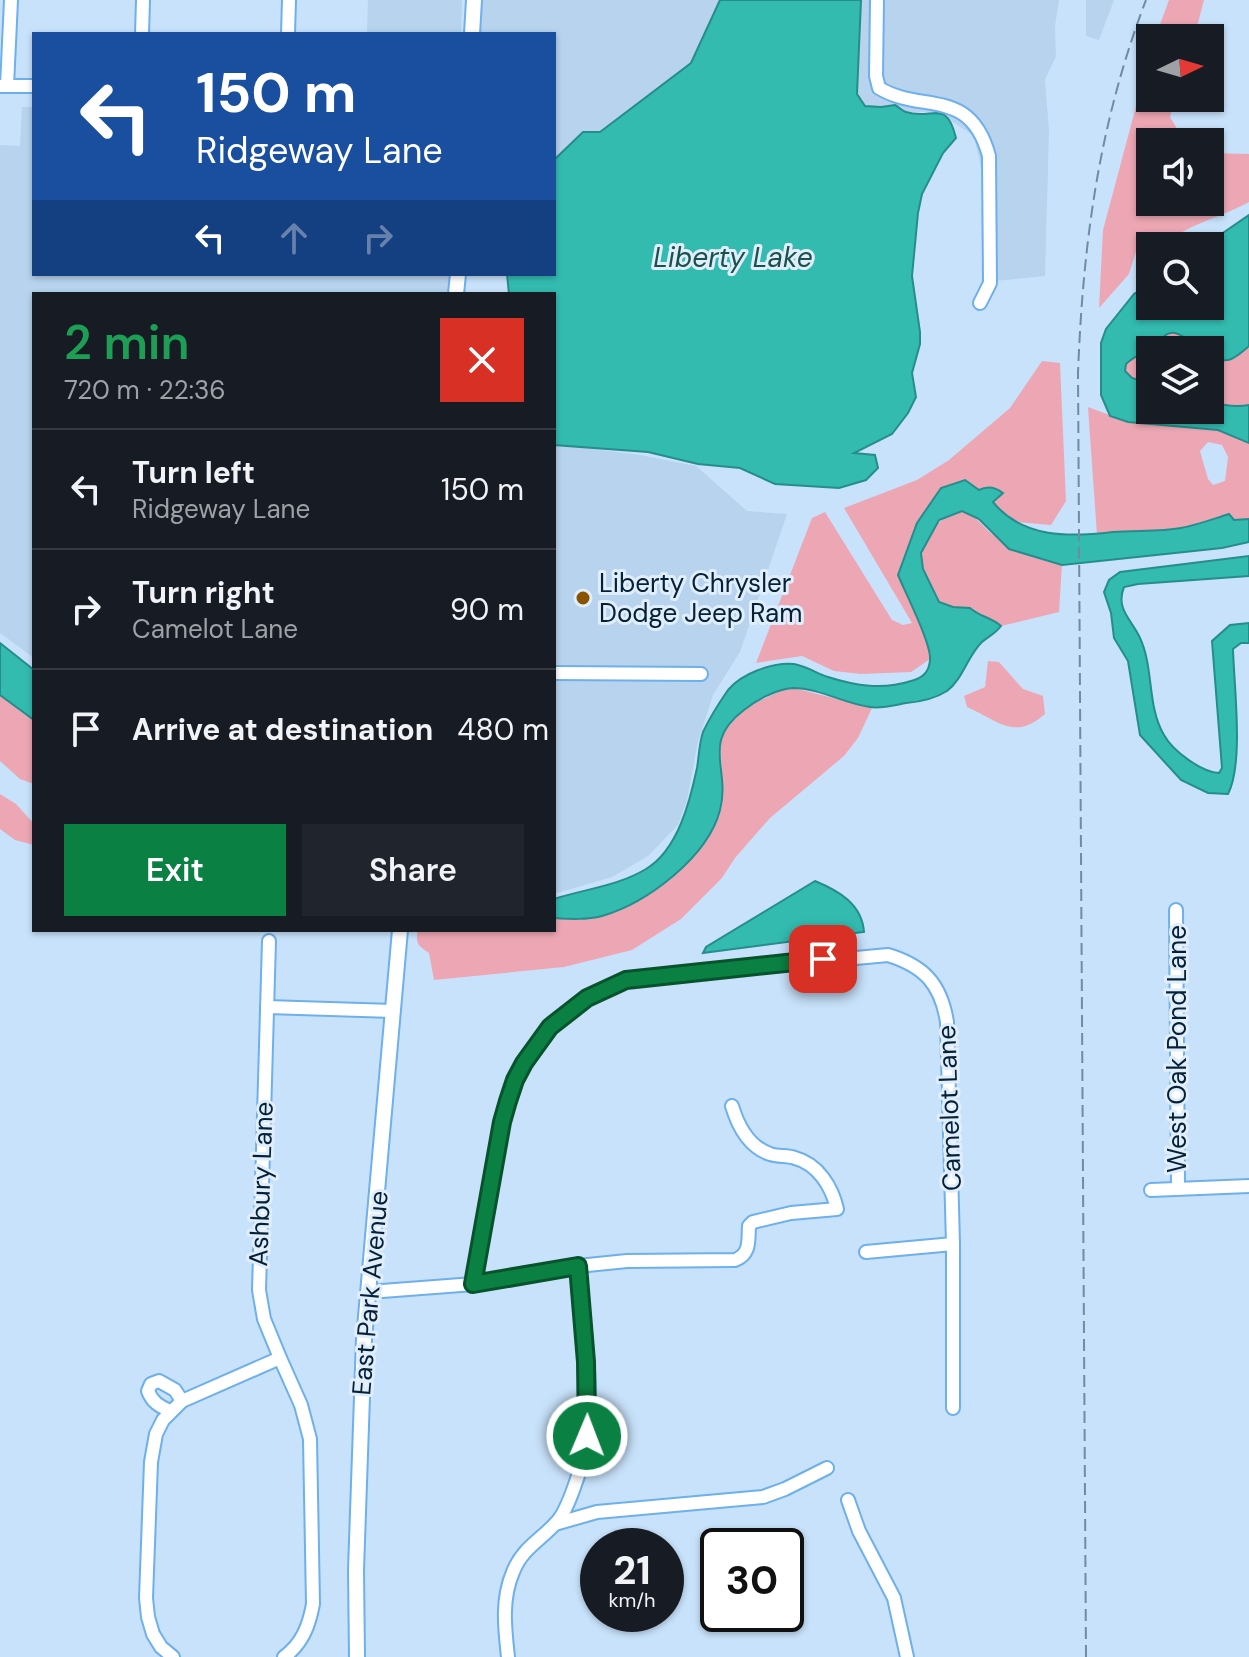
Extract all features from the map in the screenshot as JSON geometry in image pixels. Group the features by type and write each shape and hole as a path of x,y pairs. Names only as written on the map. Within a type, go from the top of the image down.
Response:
{"main road":[{"path":"472,32 474,0"},
{"name":"East Park Avenue","path":"357,1657 360,1412 400,932"}],"street":[{"path":"11,0 4,86 32,86"},
{"path":"142,32 143,0"},
{"path":"288,32 289,0"},
{"path":"877,0 876,76 879,88 888,93 937,103 962,114 980,132 986,144 989,156 990,283 980,303"},
{"path":"556,673 701,674"},
{"name":"West Oak Pond Lane","path":"1176,910 1178,1188"},
{"name":"Ashbury Lane","path":"269,941 259,1290 264,1319 301,1405 310,1439 312,1469 313,1604 310,1624 284,1657"},
{"name":"Camelot Lane","path":"473,1284 502,1122 515,1080 534,1046 570,1010 608,988 641,978 888,955 917,967 934,984 945,1007 953,1244 953,1408"},
{"path":"267,1007 393,1011"},
{"path":"369,1292 473,1284 627,1261 735,1260 747,1251 749,1226 753,1222 791,1213 837,1209 818,1172 808,1162 771,1155 752,1142 736,1121 732,1106"},
{"path":"1151,1190 1249,1186"},
{"path":"866,1252 953,1244"},
{"path":"508,1657 505,1605 513,1572 530,1545 562,1516 573,1489 587,1436 586,1362 578,1266"},
{"path":"173,1657 156,1652 146,1598 150,1477 156,1434 170,1411 182,1401 280,1358"},
{"path":"170,1411 151,1398 148,1391 151,1384 159,1381 167,1384 182,1401"},
{"path":"553,1525 597,1512 763,1497 827,1468"},
{"path":"848,1500 859,1531 894,1598 907,1657"}],"shaded area":[{"path":"368,0 462,0 461,32 367,32"},
{"path":"480,0 720,0 691,63 600,132 583,132 556,158 556,32 479,32"},
{"path":"861,0 1059,0 1055,26 1056,56 1045,80 1049,131 1045,276 985,282 981,168 974,136 938,112 906,112 895,105 865,106 857,94"},
{"path":"1086,0 1114,0 1099,40 1086,36"},
{"path":"1169,0 1204,0 1198,24 1160,24"},
{"path":"1136,106 1136,112 1171,112 1170,117 1177,128 1136,128 1136,216 1218,216 1182,232 1136,232 1136,251 1129,274 1099,308 1103,230"},
{"path":"22,107 32,107 32,276 450,276 448,292 32,292 32,657 0,633 0,145 20,146"},
{"path":"1224,153 1249,154 1249,202 1224,213"},
{"path":"1249,346 1249,405 1224,406 1224,361"},
{"path":"1136,357 1136,379 1125,371 1129,361"},
{"path":"1042,361 1060,363 1066,501 1051,525 1015,522 994,503 1002,493 985,487 917,523 930,659 911,672 861,674 834,671 802,656 756,663 812,518 825,512 892,620 903,625 912,623 844,508 917,480 949,460 1010,408"},
{"path":"1088,407 1136,424 1218,430 1249,443 1249,519 1234,520 1228,514 1181,528 1097,535","holes":["1208,442 1222,445 1228,457 1225,481 1213,485 1208,479 1200,451"]},
{"path":"556,444 696,466 747,511 787,514 740,652 713,695 678,825 648,856 612,877 556,893"},
{"path":"962,511 1008,545 1062,565 1059,612 1001,626 970,608 939,602 925,576 923,550 938,523"},
{"path":"988,661 999,662 1023,689 1043,696 1045,714 1034,722 1015,727 1006,726 967,707 964,696 985,687"},
{"path":"794,688 872,708 858,738 844,756 770,818 722,878 681,919 632,950 564,967 434,980 429,953 417,941 418,932 556,932 556,918 577,919 652,893 698,852 723,793 720,738 731,721 745,708 780,691"},
{"path":"0,695 32,719 32,783 20,779 0,761"},
{"path":"0,794 16,804 32,822 32,844 15,840 0,829"}],"water":[{"name":"Liberty Lake","path":"720,0 861,0 857,94 865,106 895,105 915,114 943,114 952,125 956,138 943,153 922,194 918,213 912,276 920,332 912,373 916,397 892,434 854,453 875,455 878,468 866,480 839,488 775,484 740,468 698,464 648,452 556,445 556,292 509,292 507,276 556,276 556,158 583,132 600,132 691,63"},
{"path":"1249,215 1249,346 1235,357 1224,360 1224,336 1181,336 1172,333 1165,336 1136,336 1136,357 1126,364 1125,371 1136,379 1136,423 1110,416 1101,395 1101,343 1106,329 1136,293 1136,320 1224,320 1224,232"},
{"path":"1224,405 1249,405 1249,443 1218,430 1150,424 1224,424"},
{"path":"965,480 979,490 991,488 1000,491 1003,493 993,502 1005,514 1018,523 1048,533 1080,535 1173,529 1229,514 1234,520 1249,519 1249,542 1222,548 1062,565 1009,549 979,519 962,511 939,520 921,553 923,569 939,602 970,608 1001,626 977,647 953,686 927,699 879,708 793,688 761,699 744,710 723,734 720,745 720,810 703,845 689,861 656,889 619,910 590,918 556,918 556,898 635,875 657,861 666,850 686,809 703,732 728,690 741,679 767,667 785,664 870,686 901,684 924,674 929,665 929,653 923,631 898,575 917,523 941,488"},
{"path":"1249,556 1249,576 1138,584 1124,587 1122,595 1123,608 1144,650 1155,712 1164,735 1188,760 1212,772 1219,773 1222,768 1212,641 1230,625 1249,623 1249,643 1241,643 1233,649 1237,745 1233,780 1228,794 1208,793 1181,780 1140,735 1128,661 1114,638 1104,592 1109,580 1120,572"},
{"path":"0,643 32,668 32,719 0,695"},
{"path":"815,881 841,894 854,906 864,932 703,953 706,947"}],"railway":[{"path":"1086,1657 1078,373 1084,277 1096,184 1116,92 1146,0"}],"place":[{"name":"Liberty Chrysler Dodge Jeep Ram","path":"583,598"}],"route":[{"path":"587,1436 586,1362 578,1266 473,1284 502,1122 515,1080 534,1046 550,1027 587,998 626,980 823,959"}]}
